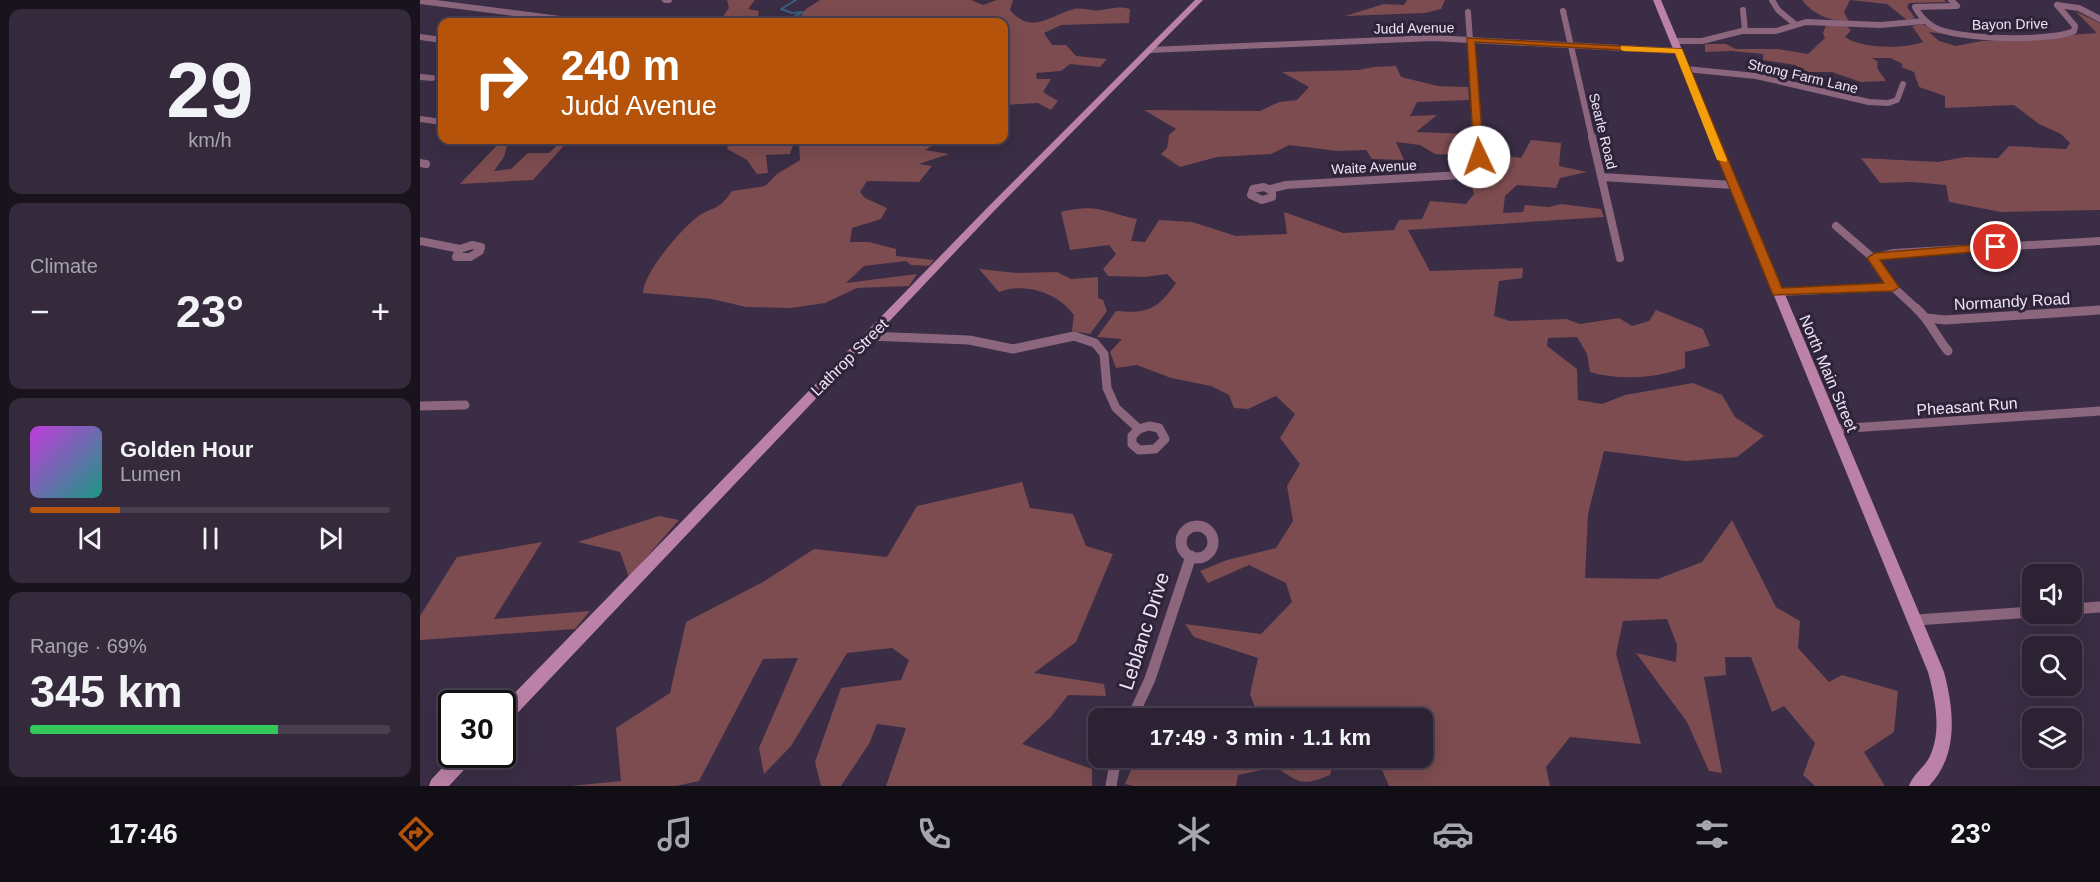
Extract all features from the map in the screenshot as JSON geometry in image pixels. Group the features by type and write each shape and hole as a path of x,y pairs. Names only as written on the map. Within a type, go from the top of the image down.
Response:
{"street":[{"name":"Lathrop Street","path":"516,703 992,208 1199,0"},
{"name":"North Main Street","path":"1657,0 1777,292 1916,620 1941,687 1945,729 1939,756 1932,770 1917,786"},
{"path":"1772,0 1778,11 1795,24"},
{"name":"Bayon Drive","path":"1951,0 1957,6 1953,8 1915,7 1924,21 1954,34 1986,38 2060,35 2074,31 2075,26 2056,5 2079,8 2100,19"},
{"path":"420,1 552,18"},
{"path":"1743,10 1745,31"},
{"name":"Searle Road","path":"1563,11 1620,258"},
{"path":"1468,12 1470,40"},
{"name":"Judd Avenue","path":"1150,50 1408,39 1676,46 1745,31 1776,31 1795,24 1820,21 1885,25 1924,21"},
{"path":"420,37 438,39"},
{"name":"Waite Avenue","path":"1270,189 1297,184 1479,174 1470,40"},
{"name":"Strong Farm Lane","path":"1686,69 1756,76 1869,102 1888,103 1897,100 1903,84"},
{"path":"420,76 432,78"},
{"path":"420,119 438,121"},
{"path":"1602,177 1733,185"},
{"path":"1836,226 1873,258 1893,287 1927,318 1933,333 1948,351"},
{"path":"1873,258 1894,253 2100,240"},
{"path":"420,241 460,249"},
{"path":"1777,292 1893,287"},
{"name":"Normandy Road","path":"1927,318 1945,320 2100,310"},
{"path":"869,336 969,340 1013,349 1074,336 1095,343 1104,354 1107,388 1116,408 1139,429"},
{"path":"420,406 465,405"},
{"name":"Pheasant Run","path":"1836,429 2100,411"},
{"name":"Leblanc Drive","path":"1137,708 1155,673 1180,583 1191,556"},
{"path":"2082,608 2100,607"},
{"path":"1916,620 2022,613"},
{"path":"437,786 454,768"},
{"path":"1111,786 1114,768"}],"shaded area":[{"path":"727,0 755,0 748,9 759,11 758,18 722,18 729,8"},
{"path":"820,0 971,0 983,5 997,0 1013,0 1010,10 1018,18 1034,23 1074,9 1099,10 1119,7 1130,9 1129,23 1061,25 1044,33 1052,45 1066,45 1076,56 1107,59 1100,67 1070,64 1061,71 1036,73 1037,79 1051,79 1043,92 1058,101 1051,110 1038,103 1008,105 1008,18 800,18 806,9"},
{"path":"1407,0 1445,0 1441,9 1425,13 1345,16 1384,4 1404,5"},
{"path":"1802,0 1850,0 1844,12 1849,22 1823,16 1812,10"},
{"path":"1850,0 1944,0 1947,2 1909,3 1907,7 1915,18 1907,20 1887,4"},
{"path":"2075,11 2100,23 2100,210 2001,212 1949,202 1946,185 1913,182 1880,183 1861,158 1938,162 1965,157 1998,158 2009,146 2066,149 2070,143 2061,134 2039,124 2014,105 1945,108 1945,96 1919,87 1914,72 1901,67 1903,64 1890,58 1872,58 1878,62 1877,68 1886,81 1861,82 1832,72 1808,72 1795,65 1763,60 1763,54 1732,51 1705,52 1705,44 1726,44 1736,49 1778,49 1808,54 1825,38 1823,33 1826,25 1846,26 1851,30 1845,37 1852,41 1884,47 1906,46 1923,42 1912,26 1922,24 1944,34 1929,32 1939,41 1956,46 1982,41 2097,33"},
{"path":"1396,66 1401,77 1438,86 1468,87 1469,100 1417,102 1410,116 1437,115 1416,132 1473,134 1472,160 1455,155 1435,154 1420,145 1396,142 1404,160 1372,159 1366,150 1338,151 1289,145 1271,154 1217,157 1180,167 1161,154 1167,148 1169,135 1176,129 1144,110 1260,111 1279,102 1297,100 1309,87 1282,72 1358,70"},
{"path":"1531,140 1561,143 1559,166 1587,172 1560,178 1556,188 1517,185 1505,196 1503,213 1523,212 1525,205 1549,207 1561,204 1601,209 1604,217 1408,230 1430,271 1523,268 1522,278 1499,281 1494,316 1510,321 1566,319 1580,324 1619,318 1632,326 1649,321 1656,310 1703,329 1710,346 1685,352 1685,368 1649,376 1614,377 1590,372 1587,354 1577,337 1548,338 1547,346 1577,369 1578,400 1602,404 1625,395 1693,383 1722,395 1735,417 1764,436 1737,457 1686,461 1604,451 1588,514 1585,578 1658,579 1702,562 1732,520 1776,607 1800,621 1798,648 1829,682 1842,675 1898,691 1894,732 1864,752 1885,786 1815,786 1803,775 1815,743 1784,706 1772,712 1751,657 1725,657 1726,675 1704,677 1722,773 1709,771 1687,722 1636,653 1676,662 1677,645 1667,619 1623,621 1616,654 1641,744 1570,737 1546,767 1550,786 1389,786 1381,768 1433,768 1433,708 1255,708 1250,694 1258,658 1194,637 1185,624 1261,634 1292,602 1286,583 1249,565 1208,583 1200,571 1227,560 1276,548 1293,521 1287,486 1300,464 1280,438 1295,414 1276,396 1248,409 1234,408 1229,395 1211,386 1171,378 1137,365 1116,368 1110,352 1122,339 1097,337 1116,311 1136,312 1151,308 1163,299 1176,283 1167,274 1145,277 1108,276 1103,269 1116,254 1109,245 1070,250 1061,212 1092,208 1137,219 1131,241 1145,242 1159,220 1192,222 1236,236 1287,234 1284,212 1343,233 1394,230 1399,220 1422,219 1430,201 1466,204 1474,194 1470,180 1498,182 1492,157 1488,153 1521,158"},
{"path":"498,144 507,144 504,157 494,171 511,169 528,153 549,153 559,144 565,144 533,180 460,184"},
{"path":"729,144 793,145 790,154 766,155 768,173 757,174 747,160 727,149"},
{"path":"808,144 936,144 925,150 949,154 919,164 932,166 919,182 867,181 860,192 865,198 887,208 881,219 852,228 850,242 869,242 896,249 896,256 934,260 929,266 911,265 906,261 864,266 846,283 917,274 909,286 857,288 825,303 790,308 746,307 712,299 643,293 655,264 696,218 718,206 732,191 765,186 777,174 800,160 799,146"},
{"path":"979,269 1017,273 1057,272 1071,279 1098,277 1098,298 1103,300 1107,311 1090,334 1072,331 1074,315 1050,295 1019,288 999,292"},
{"path":"1022,482 1030,508 1073,514 1086,546 1113,554 1076,642 1034,673 1104,684 1106,696 1068,695 1051,717 1022,744 1092,769 1092,786 886,786 906,728 877,724 869,744 841,786 821,786 815,762 841,688 901,680 909,660 892,648 847,653 791,746 764,774 759,748 798,658 763,659 699,781 676,786 571,786 621,781 616,728 670,693 686,622 763,582 814,549 887,557 917,506"},
{"path":"659,516 679,520 629,577 620,552 578,542"},
{"path":"542,542 494,619 590,611 575,629 420,640 420,616 457,557"},
{"path":"1132,768 1271,768 1238,775 1236,786 1133,786 1125,784"},
{"path":"1278,768 1332,768 1330,775 1313,781 1302,782"}],"waterway":[{"path":"792,18 803,12 792,13 781,9 796,0"}],"slow traffic":[{"path":"1624,48 1678,51 1722,160"}],"route":[{"path":"1479,157 1470,40 1678,51 1777,292 1893,287 1873,258 1894,253 1996,247"}]}
